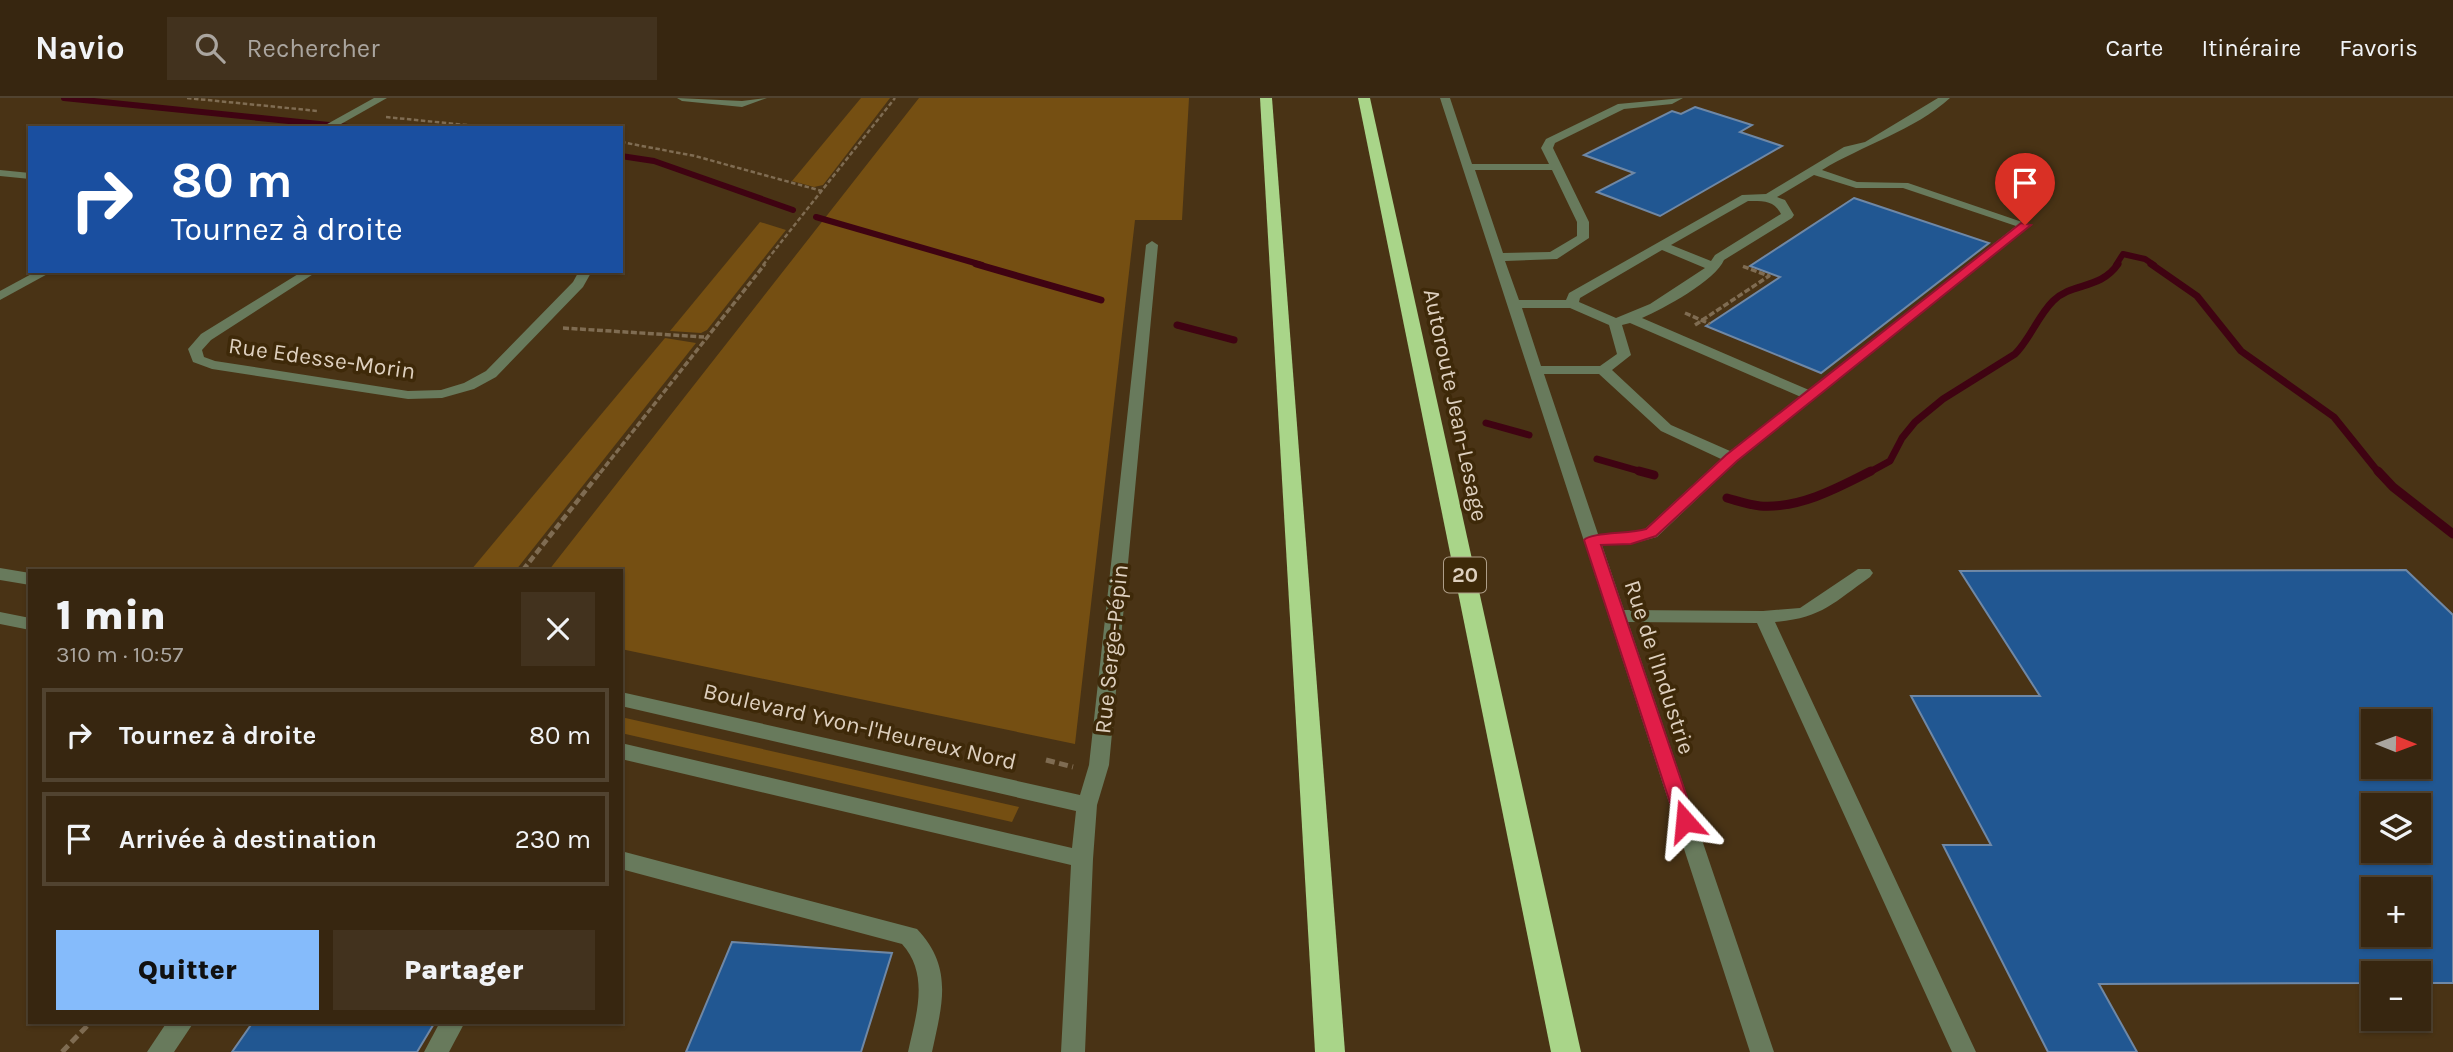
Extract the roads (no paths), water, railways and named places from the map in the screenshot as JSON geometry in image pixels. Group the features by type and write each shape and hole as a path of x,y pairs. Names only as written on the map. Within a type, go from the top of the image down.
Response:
{"highway":[{"path":"1266,98 1330,1052"},
{"name":"Autoroute Jean-Lesage","path":"1364,98 1566,1052"}],"street":[{"path":"330,126 382,98"},
{"path":"682,98 742,104 762,98"},
{"name":"Rue de l'Industrie","path":"1446,98 1762,1052"},
{"path":"1497,257 1553,256 1583,238 1583,222 1547,148 1550,141 1622,106 1672,101 1678,98"},
{"path":"1768,198 1848,149 1869,144 1945,98"},
{"path":"1468,167 1556,166"},
{"path":"1591,540 1631,539 1651,533 1731,458 2025,225 1904,185 1856,185 1813,171"},
{"path":"0,173 28,176"},
{"path":"1513,303 1572,303 1615,323 1633,319 1715,267 1719,258 1787,215 1781,203 1768,198 1746,197 1574,296 1572,303"},
{"name":"Rue Serge-Pépin","path":"1073,1052 1087,805 1099,765 1152,245"},
{"path":"1662,246 1715,267"},
{"path":"0,296 43,273"},
{"name":"Rue Edesse-Morin","path":"309,273 206,337 195,349 198,359 212,365 408,395 452,392 478,382 496,369 578,284 585,273"},
{"path":"1633,319 1811,396"},
{"path":"1535,370 1603,370 1624,355 1615,323"},
{"path":"1603,370 1666,428 1731,458"},
{"path":"1617,616 1763,617 1801,614 1810,611 1864,573"},
{"path":"0,574 28,579"},
{"path":"1763,617 1964,1052"},
{"path":"0,618 28,624"},
{"name":"Boulevard Yvon-l'Heureux Nord","path":"623,699 1087,805"},
{"path":"625,758 1082,859"},
{"path":"623,861 909,936 926,953 930,967 929,1007 920,1052"},
{"path":"159,1052 180,1024"},
{"path":"436,1052 452,1024"}],"waterway":[{"path":"64,98 338,126"},
{"path":"623,156 654,161 793,210"},
{"path":"816,217 982,265"},
{"path":"2116,265 2123,254 2145,259 2154,265"},
{"path":"976,264 1101,300"},
{"path":"1868,473 1890,461 1902,438 1915,422 1943,399 2015,354 2053,301 2069,291 2103,278 2118,264"},
{"path":"2151,264 2197,296 2241,351 2334,417 2379,473"},
{"path":"1177,325 1234,340"},
{"path":"1486,423 1529,435"},
{"path":"1597,459 1639,471"},
{"path":"1639,471 1654,475"},
{"path":"1639,471 1646,473"},
{"path":"1727,498 1760,506 1789,504 1818,496 1871,471"},
{"path":"2378,471 2393,487 2453,534"}]}
